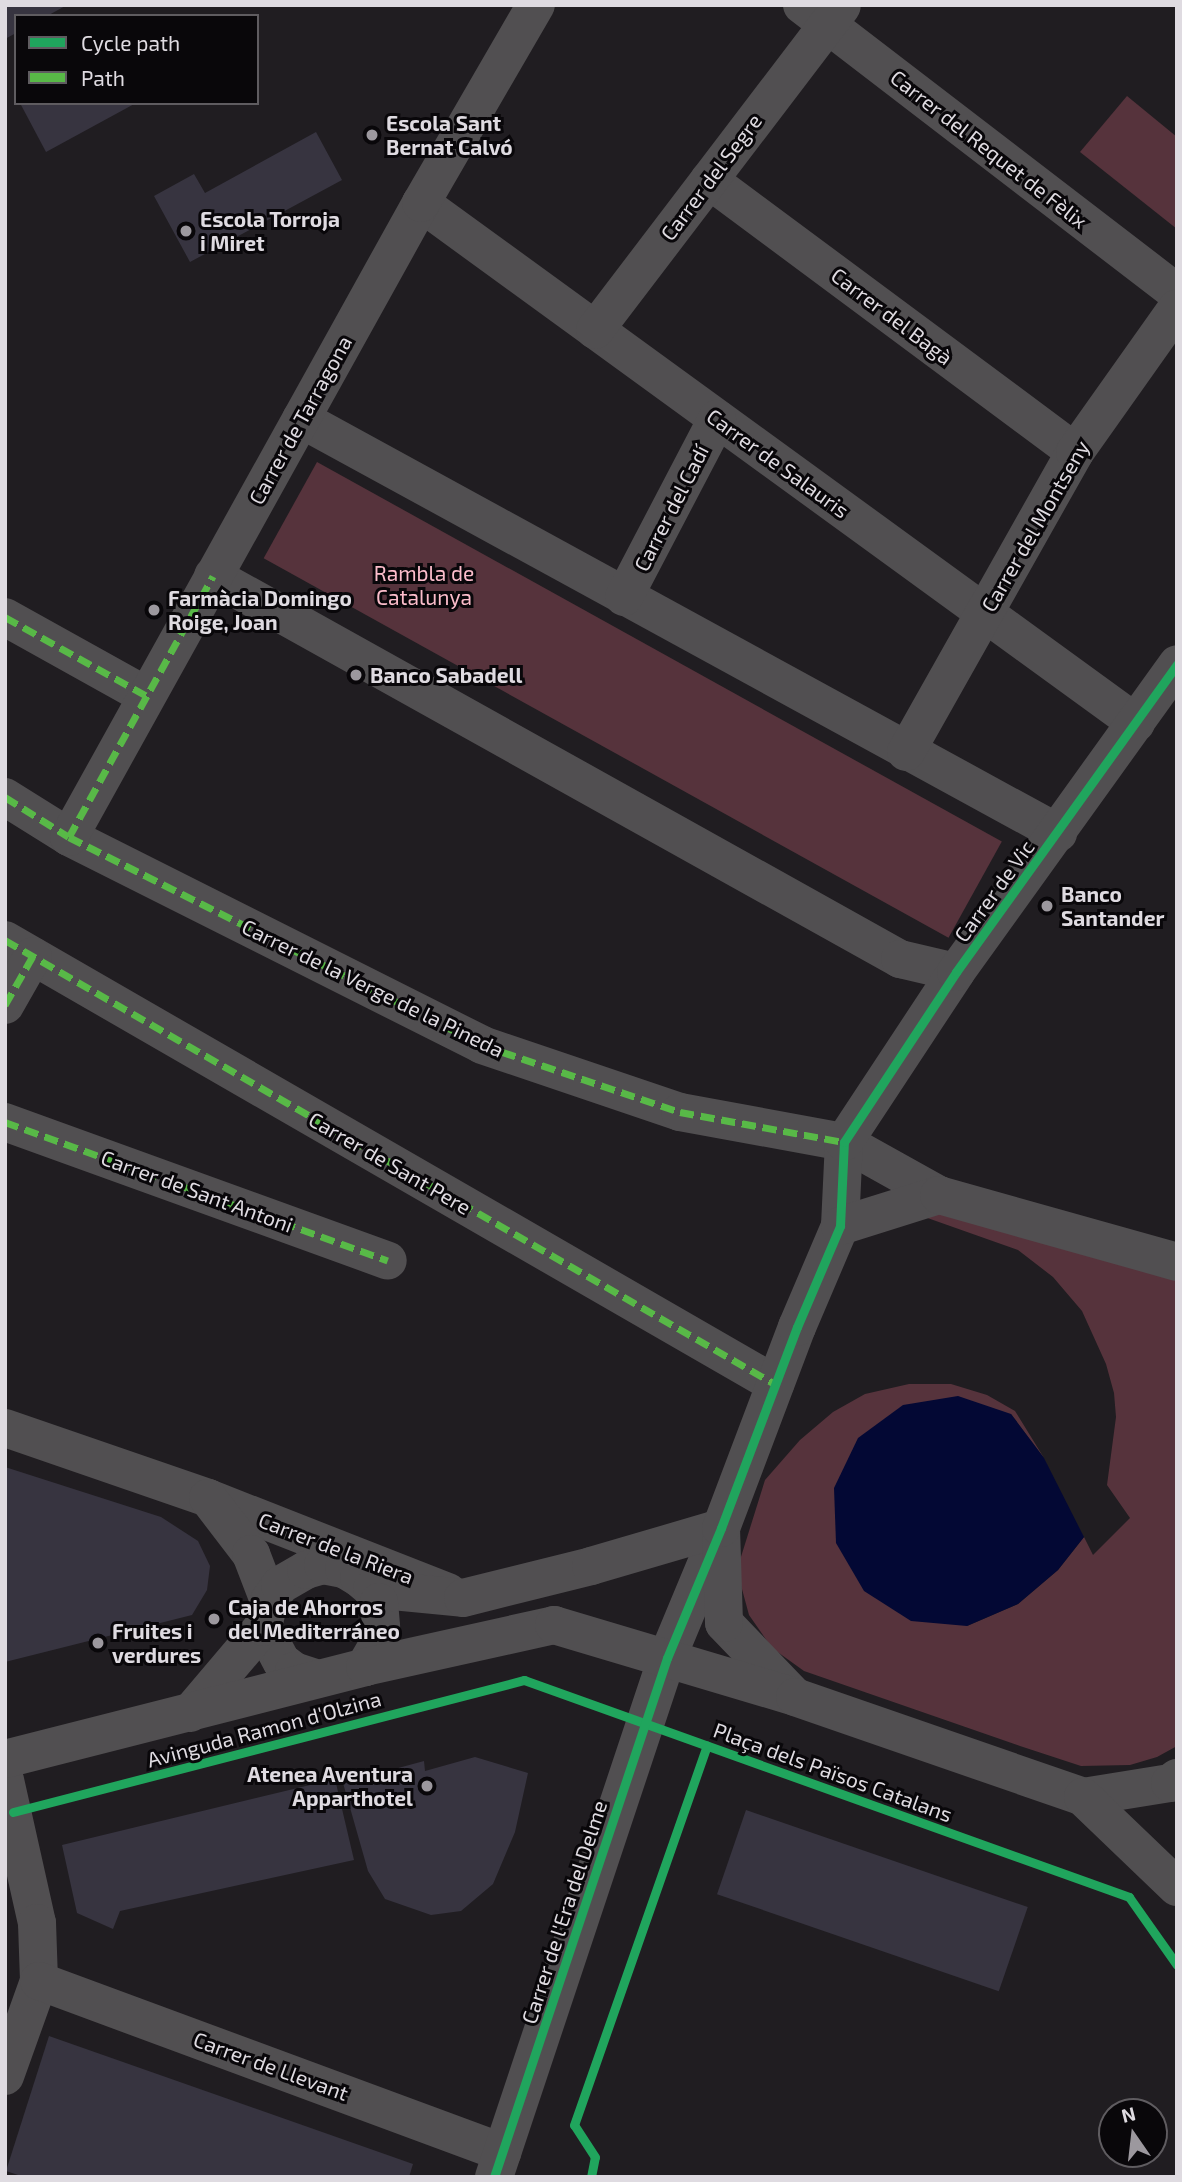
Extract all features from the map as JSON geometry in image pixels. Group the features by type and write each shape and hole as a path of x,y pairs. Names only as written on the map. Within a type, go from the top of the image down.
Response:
{"street":[{"name":"Carrer de Tarragona","path":"69,837 421,203 536,5"},
{"name":"Carrer del Segre","path":"595,330 709,180 824,12"},
{"name":"Carrer del Requet de Fèlix","path":"824,12 1177,293"},
{"name":"Carrer del Bagà","path":"709,180 1075,452"},
{"name":"Carrer de Salauris","path":"421,203 1136,723"},
{"name":"Carrer del Montseny","path":"906,752 1075,452 1177,308"},
{"path":"301,419 1058,833"},
{"name":"Carrer del Cadí","path":"624,597 717,419"},
{"path":"214,576 900,959 956,972"},
{"path":"5,617 147,696"},
{"name":"Carrer de Vic","path":"845,1142 956,972 1177,664"},
{"name":"Carrer de la Verge de la Pineda","path":"5,797 69,837 482,1045 680,1112 845,1142"},
{"path":"5,1005 19,948"},
{"name":"Carrer de Sant Pere","path":"19,948 775,1384"},
{"path":"899,1058 912,1003 908,980 900,959"},
{"name":"Carrer de Sant Antoni","path":"5,1122 388,1261"},
{"path":"667,1658 722,1528 775,1384 840,1226 845,1142 939,1195 1177,1262"},
{"path":"840,1226 939,1195"},
{"name":"Carrer de la Riera","path":"5,1428 208,1498 463,1598"},
{"name":"Carrer de la Riera","path":"208,1498 251,1554 266,1614"},
{"path":"372,1589 463,1598 592,1566 722,1528"},
{"path":"722,1528 724,1623 795,1697 1083,1797 1177,1887"},
{"path":"190,1713 266,1614 279,1585 306,1570 323,1565 344,1569 372,1589 379,1602 381,1627 376,1648 365,1667 318,1679 294,1671 282,1662 266,1614"},
{"name":"Avinguda Ramon d'Olzina","path":"365,1667 554,1625 795,1697"},
{"name":"Carrer de l'Era del Delme","path":"505,2168 667,1658"},
{"name":"Avinguda Ramon d'Olzina","path":"5,1759 318,1679"},
{"path":"1083,1797 1170,1783 1177,1778"},
{"path":"5,1780 37,1923 39,1981 5,2076"},
{"name":"Carrer de Llevant","path":"39,1981 505,2168"}],"green space":[{"path":"1127,96 1177,137 1177,229 1080,152"},
{"name":"Rambla de Catalunya","path":"317,462 1002,842 948,938 264,558"},
{"path":"940,1212 1177,1279 1177,1746 1157,1757 1130,1765 1081,1766 804,1671 772,1648 749,1615 739,1578 740,1560 765,1480 800,1440 833,1412 865,1394 909,1384 951,1384 987,1395 1015,1411 1044,1458 1011,1414 967,1626 1018,1604 1058,1570 1084,1537 1093,1555 1130,1518 1107,1485 1116,1417 1114,1393 1106,1364 1082,1311 1053,1277 1018,1250 919,1215"}],"shaded area":[{"path":"958,1396 1011,1414 1044,1458 1084,1537 1058,1570 1018,1604 967,1626 911,1621 864,1591 836,1543 834,1488 858,1438 903,1405"}],"building":[{"path":"5,5 67,5 51,14 14,14 14,34 5,39"},
{"path":"21,105 132,105 46,152"},
{"path":"316,132 342,180 190,262 154,196 194,174 205,193"},
{"path":"5,1467 161,1517 198,1541 210,1566 207,1590 192,1615 5,1662"},
{"path":"475,1757 528,1773 515,1832 493,1884 461,1911 431,1915 385,1899 368,1871 343,1783 424,1761 425,1771"},
{"path":"335,1779 354,1860 120,1911 113,1929 77,1913 62,1845"},
{"path":"746,1810 1028,1907 999,1991 717,1894"},
{"path":"49,2036 413,2164 409,2177 24,2177 6,2171"}],"marked path":[{"path":"69,837 213,576"},
{"path":"5,617 147,696"},
{"path":"5,797 69,837 482,1045 680,1112 844,1142"},
{"path":"5,940 775,1384"},
{"path":"5,1005 33,956"},
{"path":"5,1122 388,1261"}],"cycle path":[{"path":"494,2177 667,1658 721,1528 797,1327 840,1226 844,1142 956,972 1177,664"},
{"name":"Plaça dels Països Catalans","path":"13,1812 524,1680 1129,1897 1177,1965"},
{"name":"Plaça dels Països Catalans","path":"591,2177 595,2157 574,2125 707,1746"}],"place":[{"name":"Escola Sant Bernat Calvó","path":"372,135"},
{"name":"Escola Torroja i Miret","path":"186,231"},
{"name":"Farmàcia Domingo Roige, Joan","path":"154,610"},
{"name":"Banco Sabadell","path":"356,675"},
{"name":"Banco Santander","path":"1047,906"},
{"name":"Caja de Ahorros del Mediterráneo","path":"214,1619"},
{"name":"Fruites i verdures","path":"98,1643"},
{"name":"Atenea Aventura Apparthotel","path":"427,1786"}]}
